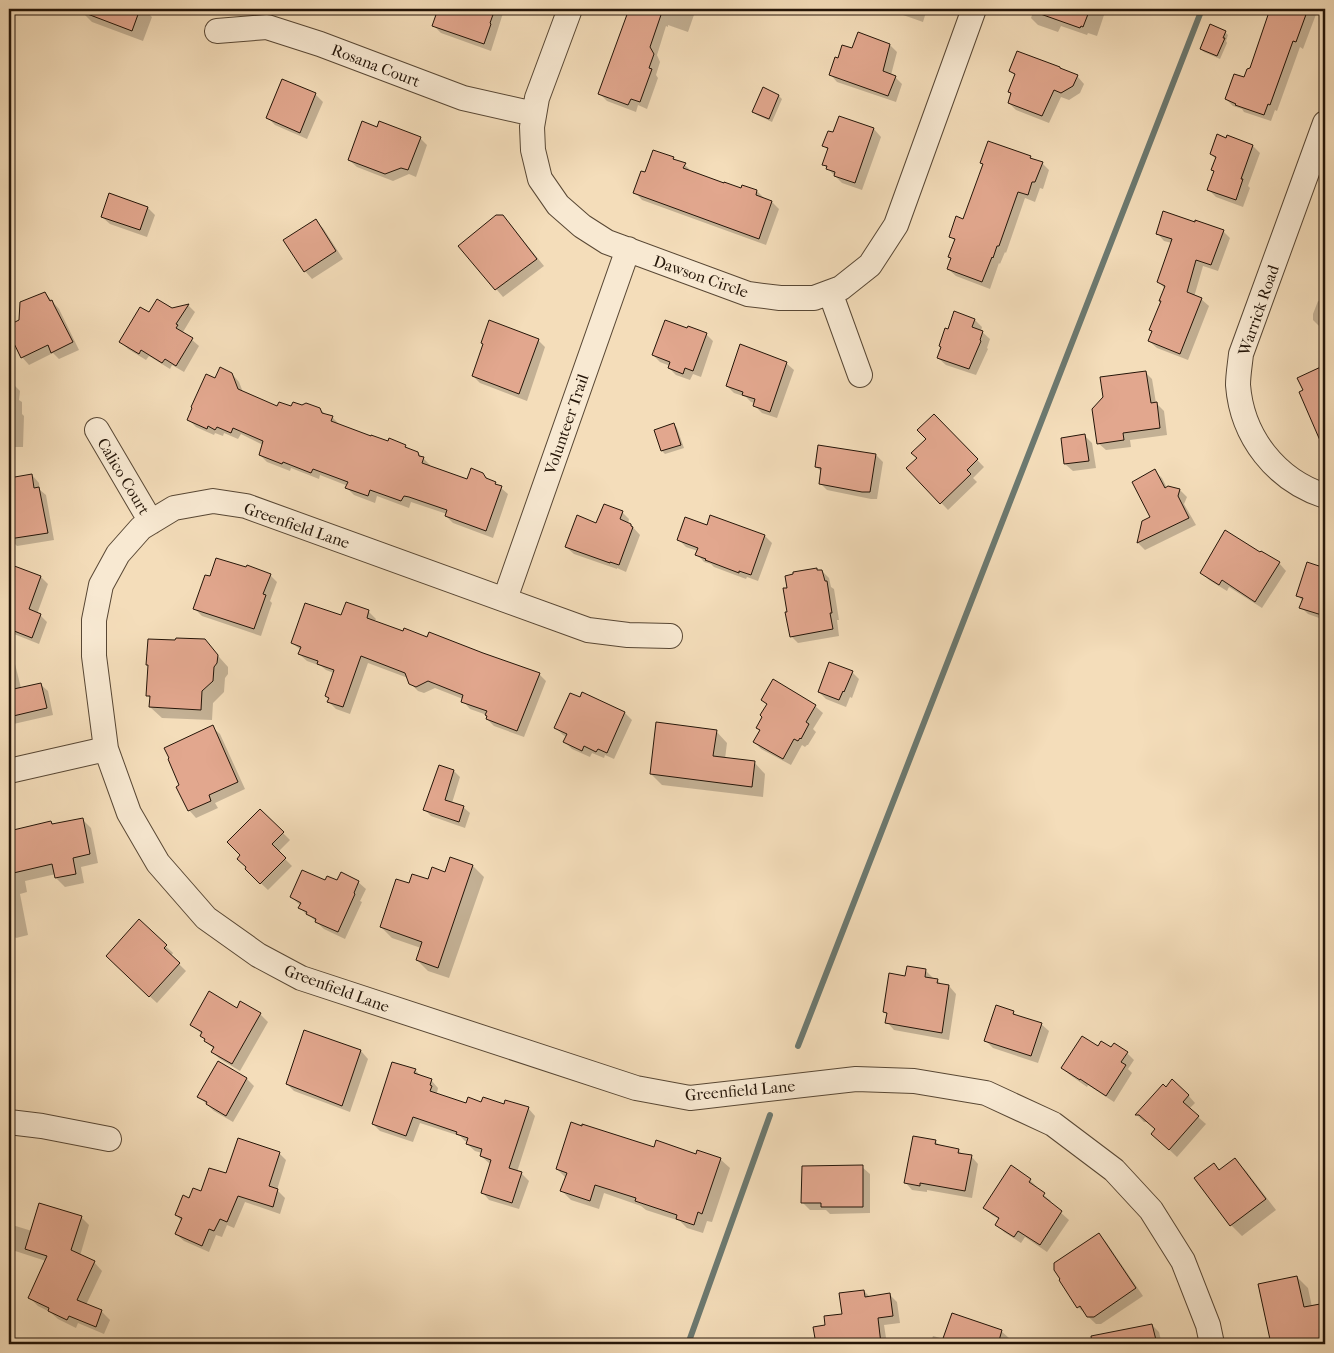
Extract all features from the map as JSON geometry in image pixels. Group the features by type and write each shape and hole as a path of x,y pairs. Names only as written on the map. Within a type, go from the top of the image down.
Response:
{"street":[{"name":"Dawson Circle","path":"570,9 537,98 532,127 534,150 540,179 558,205 582,226 607,242 748,294 780,298 814,298 841,288 870,264 896,226 974,9"},
{"name":"Rosana Court","path":"217,31 267,27 320,44 463,98 534,114"},
{"name":"Warrick Road","path":"1325,123 1241,354 1238,383 1247,425 1260,449 1276,468 1306,489 1325,496"},
{"name":"Volunteer Trail","path":"504,599 628,250"},
{"path":"830,292 860,375"},
{"name":"Calico Court","path":"97,430 151,522"},
{"name":"Greenfield Lane","path":"670,636 628,635 588,630 246,506 213,502 174,508 141,528 118,554 101,585 99,593 94,620 94,656 106,750 130,813 158,863 206,918 258,955 301,978 636,1088 690,1098 856,1079 914,1082 986,1093 1053,1124 1114,1170 1152,1210 1183,1261 1208,1325 1212,1344"},
{"path":"9,771 106,750"},
{"path":"9,1122 42,1126 109,1139"}],"building":[{"path":"78,9 140,9 132,31"},
{"path":"438,9 495,9 484,44 432,26"},
{"path":"629,9 663,9 650,47 654,54 649,68 652,69 640,102 631,99 628,105 598,94"},
{"path":"1032,9 1090,9 1083,27 1081,26 1080,28 1032,11"},
{"path":"1270,9 1308,9 1296,42 1293,41 1270,105 1268,104 1264,115 1235,105 1225,99 1234,74 1244,77 1247,69 1250,68"},
{"path":"1210,24 1226,31 1217,56 1200,49"},
{"path":"858,32 890,44 883,71 896,76 888,96 829,75 835,57 838,58 842,45 852,48"},
{"path":"1017,51 1078,75 1073,86 1061,93 1054,90 1042,116 1008,103 1011,93 1008,92 1015,74 1009,71"},
{"path":"282,79 316,93 300,133 266,118"},
{"path":"763,87 779,95 769,119 752,112"},
{"path":"839,116 874,128 855,183 834,176 835,172 826,169 827,166 822,165 828,148 822,146 828,131 833,132"},
{"path":"362,121 377,127 379,121 421,137 408,170 401,168 385,174 348,160"},
{"path":"1217,134 1226,138 1227,135 1253,145 1236,200 1207,190 1214,171 1211,170 1216,157 1210,154"},
{"path":"988,141 1043,162 1035,182 1032,182 1028,195 1018,192 999,246 997,246 982,282 947,269 951,258 948,257 955,239 949,237 956,216 963,219 983,164 980,163"},
{"path":"653,150 686,163 683,168 724,183 741,188 742,185 757,190 756,195 772,201 759,239 633,193 641,171 645,172"},
{"path":"109,193 148,207 140,230 101,217"},
{"path":"1163,211 1224,230 1211,265 1196,260 1187,292 1202,298 1180,354 1148,341 1152,331 1149,330 1165,286 1157,282 1172,239 1156,234"},
{"path":"496,215 503,215 537,259 495,290 458,246"},
{"path":"316,219 336,251 304,272 283,240"},
{"path":"45,292 50,301 52,300 73,342 51,353 48,345 21,358 9,333 9,325 19,320 20,302"},
{"path":"157,299 172,308 189,304 176,324 178,325 176,328 193,338 176,366 165,359 162,363 141,350 139,354 119,342 140,307 149,312"},
{"path":"954,311 975,319 972,327 983,331 981,341 969,369 937,358 945,328 948,329"},
{"path":"489,320 539,339 519,394 472,376"},
{"path":"665,320 707,333 693,371 685,368 683,374 668,368 670,362 652,355"},
{"path":"740,344 787,362 770,412 753,406 755,399 742,395 743,392 726,386"},
{"path":"1325,365 1325,452 1299,392 1303,390 1297,378"},
{"path":"220,367 232,373 238,389 277,406 279,402 291,406 293,402 302,405 306,403 320,408 322,413 333,416 331,421 371,436 388,441 389,438 406,445 405,447 418,452 419,456 424,457 422,463 467,479 471,468 483,473 486,478 502,486 486,531 445,516 447,510 409,497 404,496 401,501 370,490 368,496 345,488 348,482 313,469 311,473 259,455 263,441 233,428 231,433 217,427 215,430 208,426 207,429 187,420 206,374 215,378"},
{"path":"1146,371 1151,403 1157,402 1160,428 1123,433 1124,440 1097,444 1092,409 1103,397 1100,377"},
{"path":"934,414 978,459 967,470 971,474 940,504 906,468 917,458 911,453 926,439 917,430"},
{"path":"674,423 681,445 661,451 654,430"},
{"path":"1085,434 1089,461 1064,464 1061,438"},
{"path":"818,445 876,454 870,492 819,484 821,468 815,467"},
{"path":"1155,469 1165,488 1168,486 1180,489 1178,496 1189,518 1137,543 1142,521 1150,517 1132,482"},
{"path":"32,474 34,488 39,487 48,533 9,539 9,478"},
{"path":"604,504 623,511 620,519 631,524 633,527 619,565 565,547 577,515 596,523"},
{"path":"710,515 765,535 751,575 739,571 739,573 705,560 695,555 698,548 677,540 685,517 707,525"},
{"path":"1225,530 1280,562 1255,602 1222,580 1219,585 1200,573"},
{"path":"216,558 246,567 247,565 271,574 263,594 266,595 254,629 193,609 205,575 210,576"},
{"path":"1307,562 1325,568 1325,616 1299,608 1303,598 1296,596"},
{"path":"9,564 41,576 29,609 41,614 32,638 9,629"},
{"path":"817,568 817,570 822,570 825,581 827,581 833,629 790,637 783,588 787,588 785,576 793,574 793,572"},
{"path":"346,602 369,610 367,618 403,631 404,628 427,637 429,632 540,673 517,731 486,719 487,711 461,702 463,695 428,681 416,687 409,684 405,673 361,656 343,707 327,702 329,698 325,696 334,670 317,664 318,661 298,654 301,647 291,643 305,603 341,615"},
{"path":"176,638 205,639 218,655 217,663 214,667 213,681 202,691 201,710 149,707 150,696 146,696 148,639 175,640"},
{"path":"829,662 853,671 839,700 818,692"},
{"path":"773,679 816,705 806,722 809,724 801,739 798,741 794,739 783,759 753,742 760,730 756,728 762,717 760,715 767,704 761,700"},
{"path":"41,683 47,708 9,717 9,690"},
{"path":"582,692 625,712 607,753 598,749 596,752 584,746 582,751 563,742 567,734 554,728 570,693 580,697"},
{"path":"656,722 717,730 713,756 755,761 752,787 650,774"},
{"path":"213,725 238,782 209,795 211,801 188,811 176,787 179,785 164,748"},
{"path":"439,765 454,770 445,800 464,806 459,822 423,810"},
{"path":"260,809 284,832 272,844 286,858 260,884 237,859 240,855 227,842"},
{"path":"83,818 90,854 73,858 76,874 55,878 52,864 9,874 9,831 51,821 52,824"},
{"path":"450,857 473,865 438,968 416,960 422,942 380,927 396,879 409,883 412,874 428,879 432,867 445,872"},
{"path":"302,870 325,880 327,876 337,880 341,872 359,881 338,932 315,922 316,919 298,908 301,903 290,897"},
{"path":"139,919 167,945 164,948 180,963 149,997 106,956"},
{"path":"907,966 926,969 925,977 938,979 937,983 949,985 942,1033 885,1023 887,1013 883,1012 889,973 905,976"},
{"path":"209,991 237,1008 240,1001 261,1013 232,1064 211,1052 214,1047 200,1036 202,1032 190,1025"},
{"path":"996,1005 1014,1011 1013,1014 1042,1023 1031,1056 984,1041"},
{"path":"304,1030 361,1050 342,1106 286,1084"},
{"path":"1082,1036 1098,1046 1101,1041 1111,1047 1114,1043 1128,1052 1121,1062 1126,1065 1106,1096 1061,1068"},
{"path":"218,1061 247,1078 226,1116 197,1097"},
{"path":"392,1062 416,1069 414,1073 432,1079 430,1091 466,1103 468,1097 481,1102 483,1097 504,1104 505,1100 529,1107 509,1168 522,1172 512,1203 481,1193 491,1160 480,1156 482,1149 466,1144 468,1138 456,1134 457,1132 413,1117 406,1136 372,1124"},
{"path":"1172,1079 1189,1095 1183,1102 1199,1116 1169,1150 1151,1134 1155,1129 1139,1115 1135,1115 1163,1084 1166,1087"},
{"path":"571,1122 654,1147 656,1140 696,1154 697,1150 721,1158 702,1214 698,1212 694,1225 676,1219 677,1215 635,1201 636,1198 595,1185 590,1201 560,1191 567,1173 556,1169"},
{"path":"913,1136 936,1140 935,1144 959,1149 958,1153 972,1155 965,1191 920,1183 920,1186 904,1183"},
{"path":"238,1138 280,1152 269,1186 278,1189 273,1207 238,1196 227,1222 220,1219 214,1231 209,1229 202,1246 175,1234 182,1218 175,1215 183,1195 189,1198 193,1188 201,1191 209,1168 226,1173"},
{"path":"1235,1158 1266,1199 1230,1226 1194,1178 1214,1163 1219,1170"},
{"path":"863,1165 863,1207 821,1207 821,1203 801,1203 802,1166"},
{"path":"1011,1165 1031,1179 1029,1182 1045,1193 1043,1196 1062,1211 1040,1245 1018,1231 1014,1237 995,1225 999,1218 983,1208"},
{"path":"39,1203 82,1216 71,1250 95,1261 77,1300 102,1310 96,1327 69,1316 67,1320 48,1311 49,1308 28,1298 47,1256 25,1249"},
{"path":"1099,1233 1136,1288 1094,1317 1087,1317 1080,1306 1077,1308 1059,1280 1054,1270 1054,1263"},
{"path":"1297,1276 1304,1307 1320,1304 1325,1337 1292,1344 1271,1344 1258,1284"},
{"path":"864,1290 865,1297 890,1293 893,1316 878,1318 881,1344 816,1344 813,1327 825,1325 824,1316 842,1314 839,1293"},
{"path":"952,1313 1002,1330 998,1344 941,1344"},
{"path":"1152,1324 1157,1344 1092,1344 1091,1336"}],"waterway":[{"path":"798,1046 1202,9"},
{"path":"688,1344 770,1115"}]}
